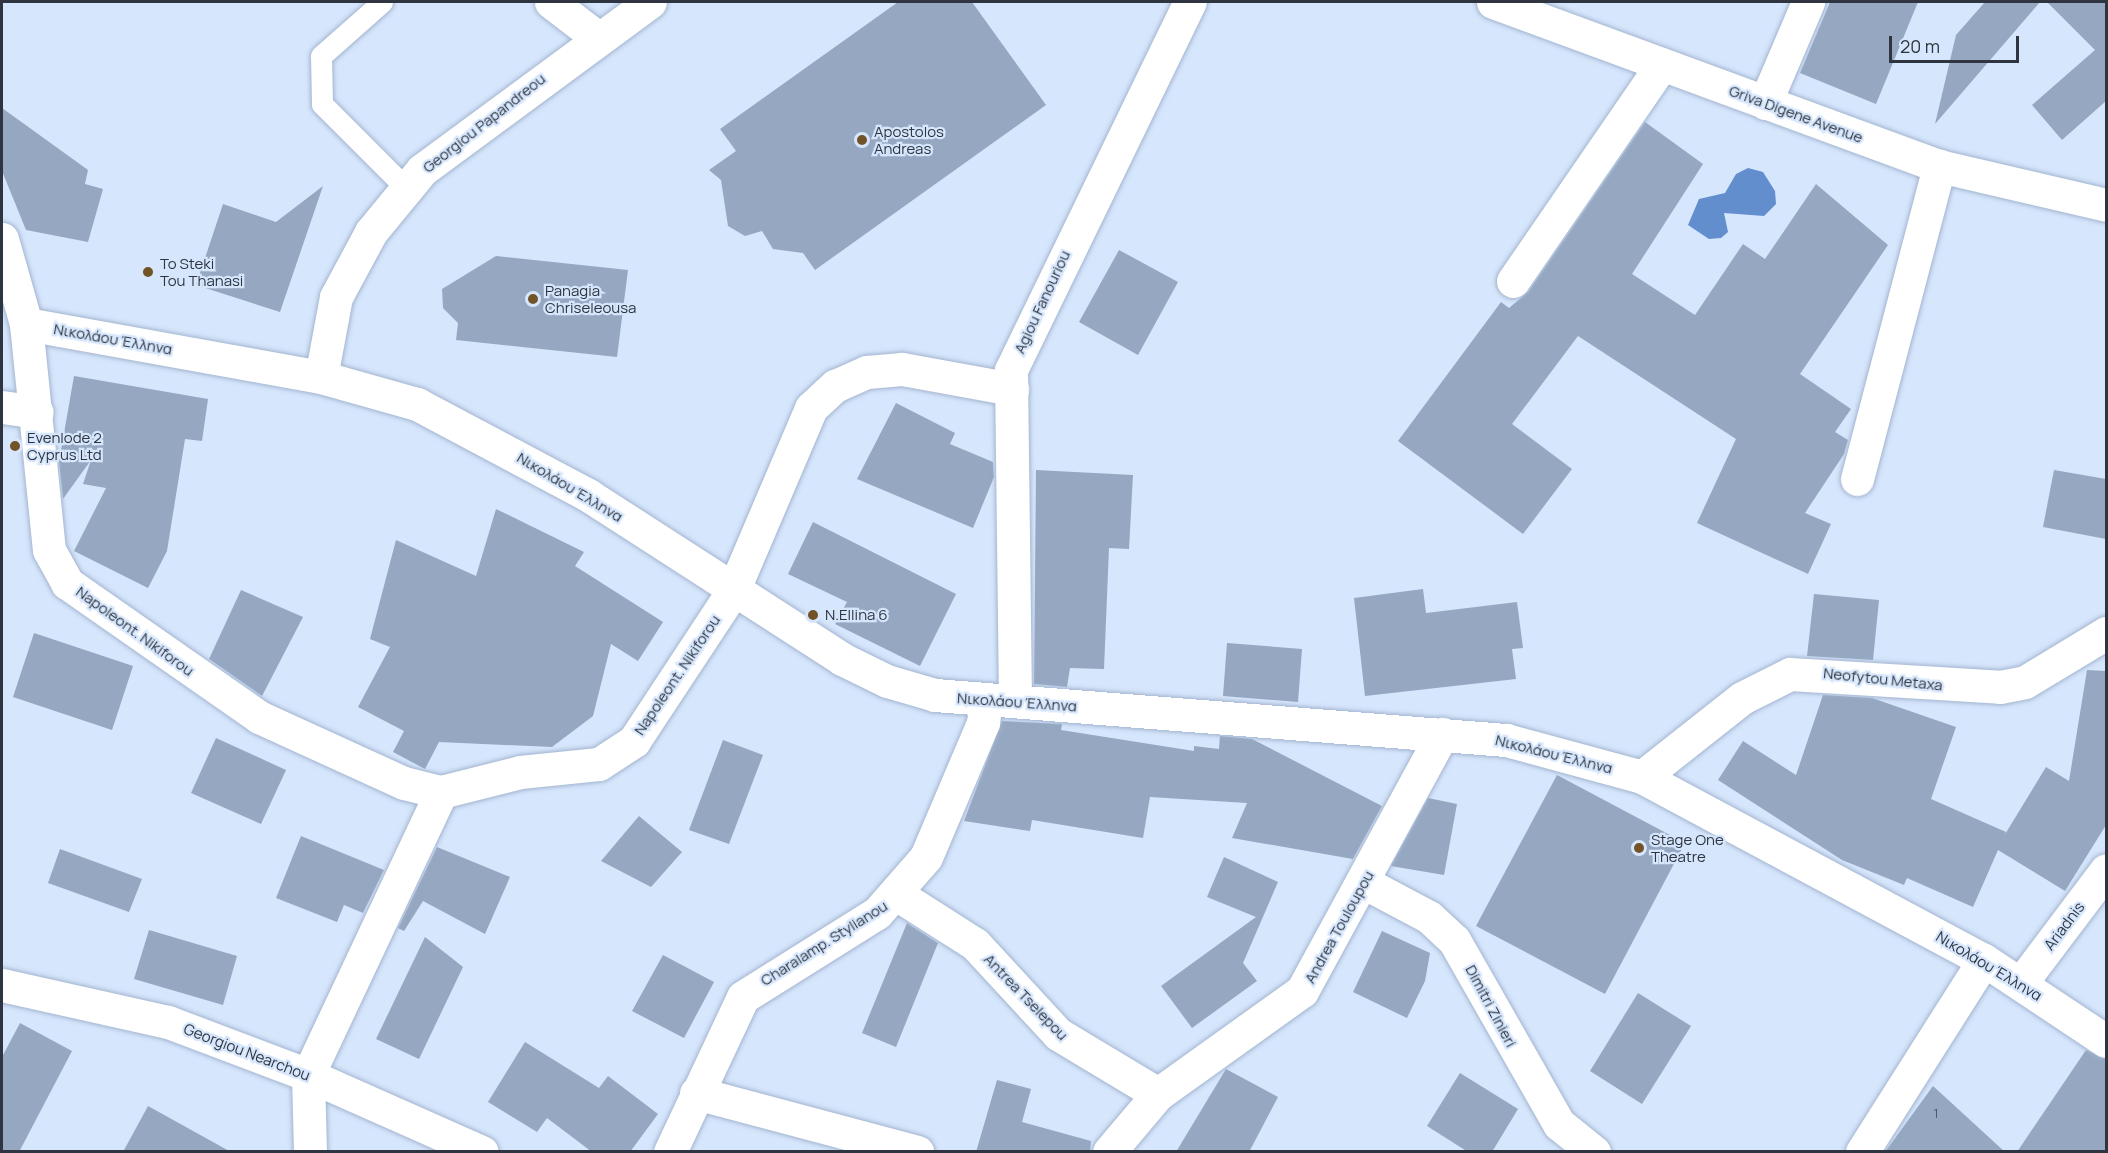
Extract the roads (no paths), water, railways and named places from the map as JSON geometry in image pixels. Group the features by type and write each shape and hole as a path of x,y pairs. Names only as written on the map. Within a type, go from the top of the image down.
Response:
{"street":[{"path":"551,2 598,38"},
{"name":"Georgiou Papandreou","path":"321,376 336,297 370,232 423,170 598,38 650,2"},
{"name":"Agiou Fanouriou","path":"1000,700 1011,370 1024,334 1190,2"},
{"name":"Griva Digene Avenue","path":"1493,2 1939,166 2106,205"},
{"path":"1765,103 1808,2"},
{"path":"1512,281 1662,64"},
{"path":"1857,479 1939,166"},
{"path":"2,239 26,324"},
{"name":"Napoleont. Nikiforou","path":"26,324 37,411 49,550 68,582 259,717 404,783 441,792 520,772 599,764 619,754 653,715 733,591 811,408 835,386 867,372 902,369 1012,388"},
{"name":"Νικολάου Έλληνα","path":"26,324 321,376 417,404 501,446 733,591 887,681 935,695 1506,740 1642,777 1984,960 2106,1041"},
{"path":"2,407 37,411"},
{"name":"Neofytou Metaxa","path":"1642,777 1742,698 1790,674 2000,687 2025,682 2106,633"},
{"name":"Charalamp. Stylianou","path":"670,1152 743,997 898,895 926,857 983,723 1000,700"},
{"name":"Andrea Touloupou","path":"1109,1152 1158,1094 1302,991 1365,883 1442,734"},
{"path":"310,1152 308,1074 441,792"},
{"name":"Ariadnis","path":"2021,983 2106,870"},
{"name":"Dimitri Zinieri","path":"1365,883 1429,917 1454,940 1559,1124 1594,1152"},
{"name":"Antrea Tselepou","path":"898,895 975,944 1058,1034 1158,1094"},
{"path":"1862,1152 1984,960"},
{"name":"Georgiou Nearchou","path":"2,985 128,1010 308,1074 482,1152"},
{"path":"696,1093 917,1152"}],"lane":[{"path":"382,2 321,56 322,104 407,189"}],"water":[{"path":"1748,168 1763,172 1775,191 1776,204 1764,216 1724,213 1728,232 1721,238 1709,239 1688,225 1699,199 1725,193 1736,174"}],"place":[{"name":"Apostolos Andreas","path":"862,140"},
{"name":"To Steki Tou Thanasi","path":"148,272"},
{"name":"Panagia Chriseleousa","path":"533,299"},
{"name":"Evenlode 2 Cyprus Ltd","path":"15,446"},
{"name":"N.Ellina 6","path":"813,615"},
{"name":"Stage One Theatre","path":"1639,848"}]}
